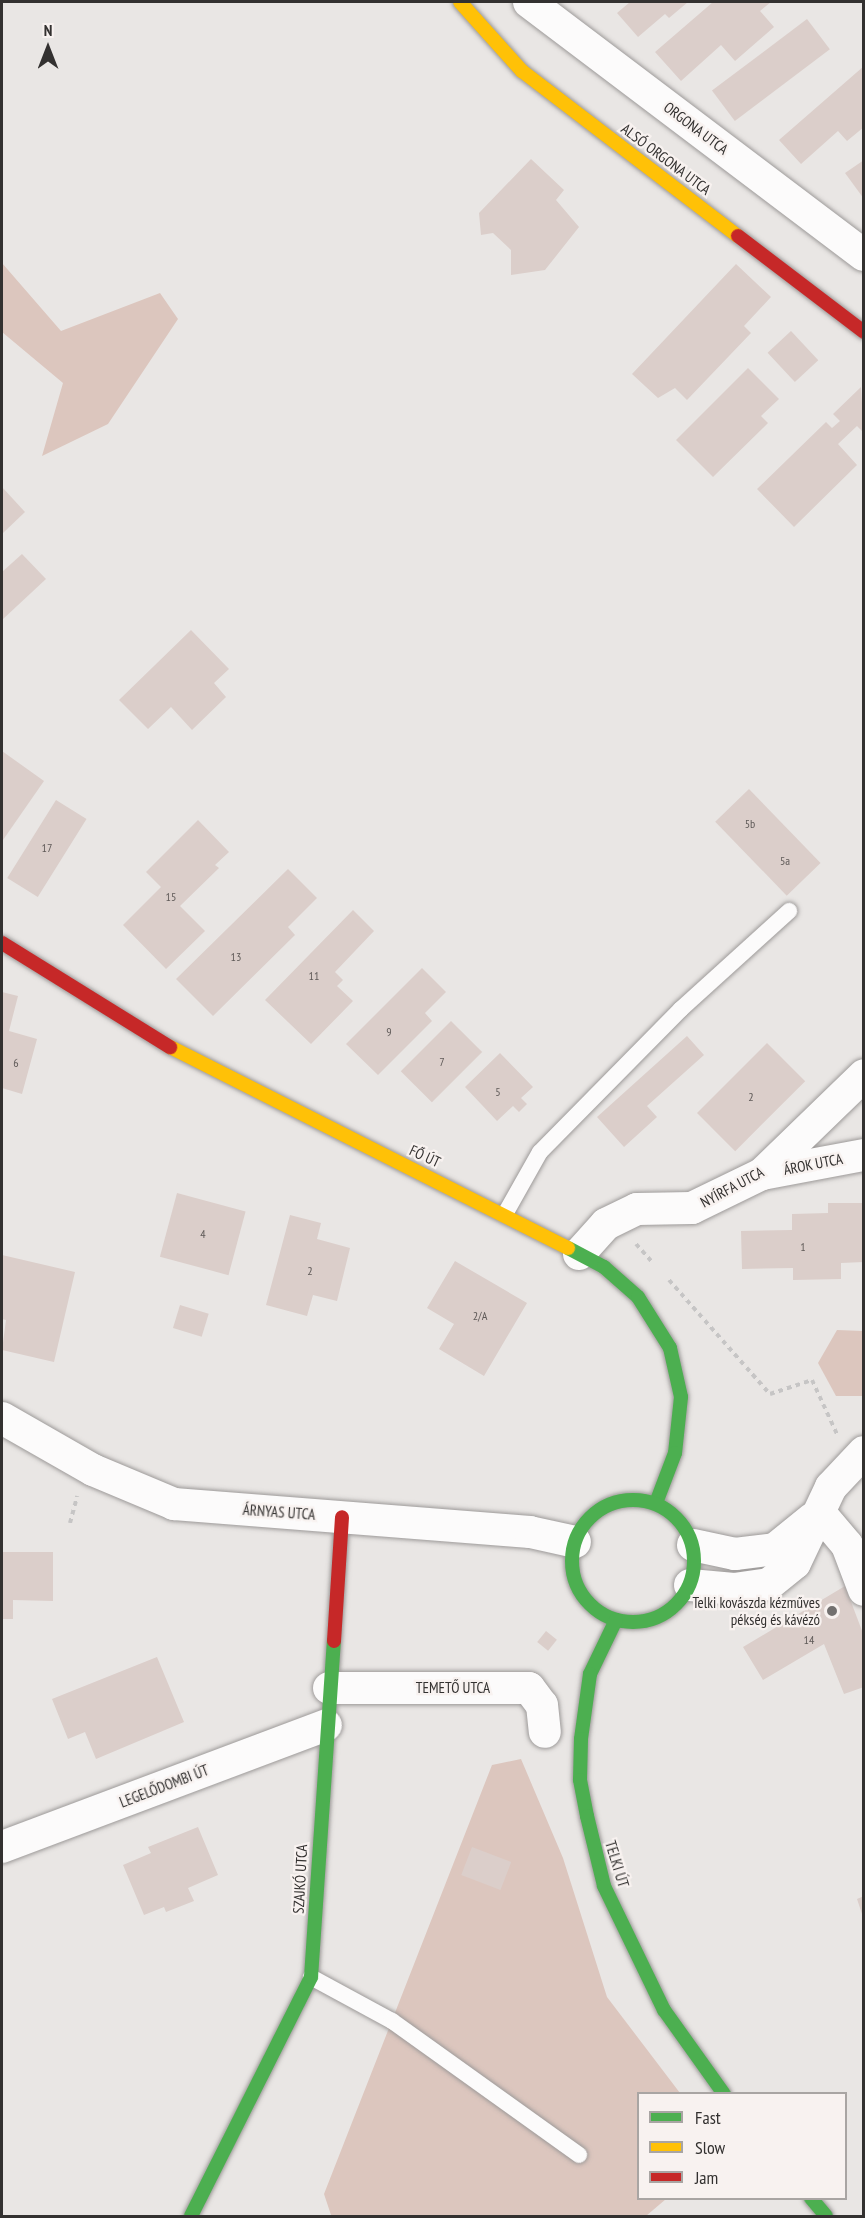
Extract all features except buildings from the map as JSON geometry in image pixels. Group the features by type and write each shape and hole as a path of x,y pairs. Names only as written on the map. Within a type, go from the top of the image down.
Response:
{"main road":[{"name":"ALSÓ ORGONA UTCA","path":"460,2 522,71 864,332"},
{"name":"FŐ ÚT","path":"2,943 180,1053 314,1122 505,1214 604,1267 638,1297 670,1348 681,1397 675,1453 656,1503"},
{"path":"629,1500 656,1503 678,1519 693,1545 695,1565 690,1585 681,1600 668,1612 651,1620 634,1623 616,1620 595,1609 579,1590 572,1567 575,1542 587,1521 606,1506 629,1500"},
{"name":"SZAJKÓ UTCA","path":"191,2217 311,1977 326,1725 342,1517"},
{"name":"TELKI ÚT","path":"616,1620 590,1674 580,1739 580,1780 587,1816 604,1886 664,2010 723,2092"},
{"path":"812,2200 826,2217"}],"street":[{"name":"ORGONA UTCA","path":"529,2 864,255"},
{"name":"NYÍRFA UTCA","path":"579,1254 606,1224 637,1209 692,1208 762,1174 864,1075"},
{"name":"ÁROK UTCA","path":"762,1174 864,1155"},
{"name":"ÁRNYAS UTCA","path":"2,1418 93,1470 174,1504 530,1532 575,1542"},
{"path":"690,1585 734,1589 769,1584 795,1563 831,1487 860,1455"},
{"path":"693,1545 735,1554 775,1549 820,1513"},
{"path":"820,1513 847,1545 864,1590"},
{"name":"TEMETŐ UTCA","path":"329,1688 529,1688 542,1705 545,1732"},
{"name":"LEGELŐDOMBI ÚT","path":"2,1847 326,1725"}],"lane":[{"path":"505,1214 540,1152 681,1009 789,911"},
{"path":"311,1977 392,2021 579,2155"}],"path":[{"path":"606,1224 629,1237 660,1270"},
{"path":"668,1278 770,1394 812,1380 840,1441 860,1455"}],"shaded area":[{"path":"2,263 61,331 160,293 178,319 108,424 42,456 63,383 2,332"},
{"path":"837,1330 863,1331 863,1396 836,1396 818,1363"},
{"path":"521,1759 563,1858 607,1997 679,2092 637,2092 637,2200 665,2200 646,2216 331,2215 324,2194 492,1765"}],"traffic: fast":[{"path":"568,1248 604,1267 638,1297 670,1348 681,1397 675,1453 656,1503"},
{"path":"633,1500 656,1504 676,1518 690,1538 694,1561 690,1584 676,1604 656,1618 633,1622 610,1618 590,1604 576,1584 572,1561 576,1538 590,1518 610,1504 633,1500"},
{"path":"616,1620 590,1674 581,1739 580,1780 587,1816 604,1886 664,2010 723,2092"},
{"path":"191,2216 311,1977 334,1641"},
{"path":"813,2200 826,2216"}],"traffic: slow":[{"path":"460,2 522,71 738,236"},
{"path":"170,1047 568,1248"}],"traffic: jam":[{"path":"738,236 864,332"},
{"path":"2,943 170,1047"},
{"path":"334,1641 342,1517"}],"place":[{"name":"Telki kovászda kézműves pékség és kávézó","path":"832,1611"}]}
